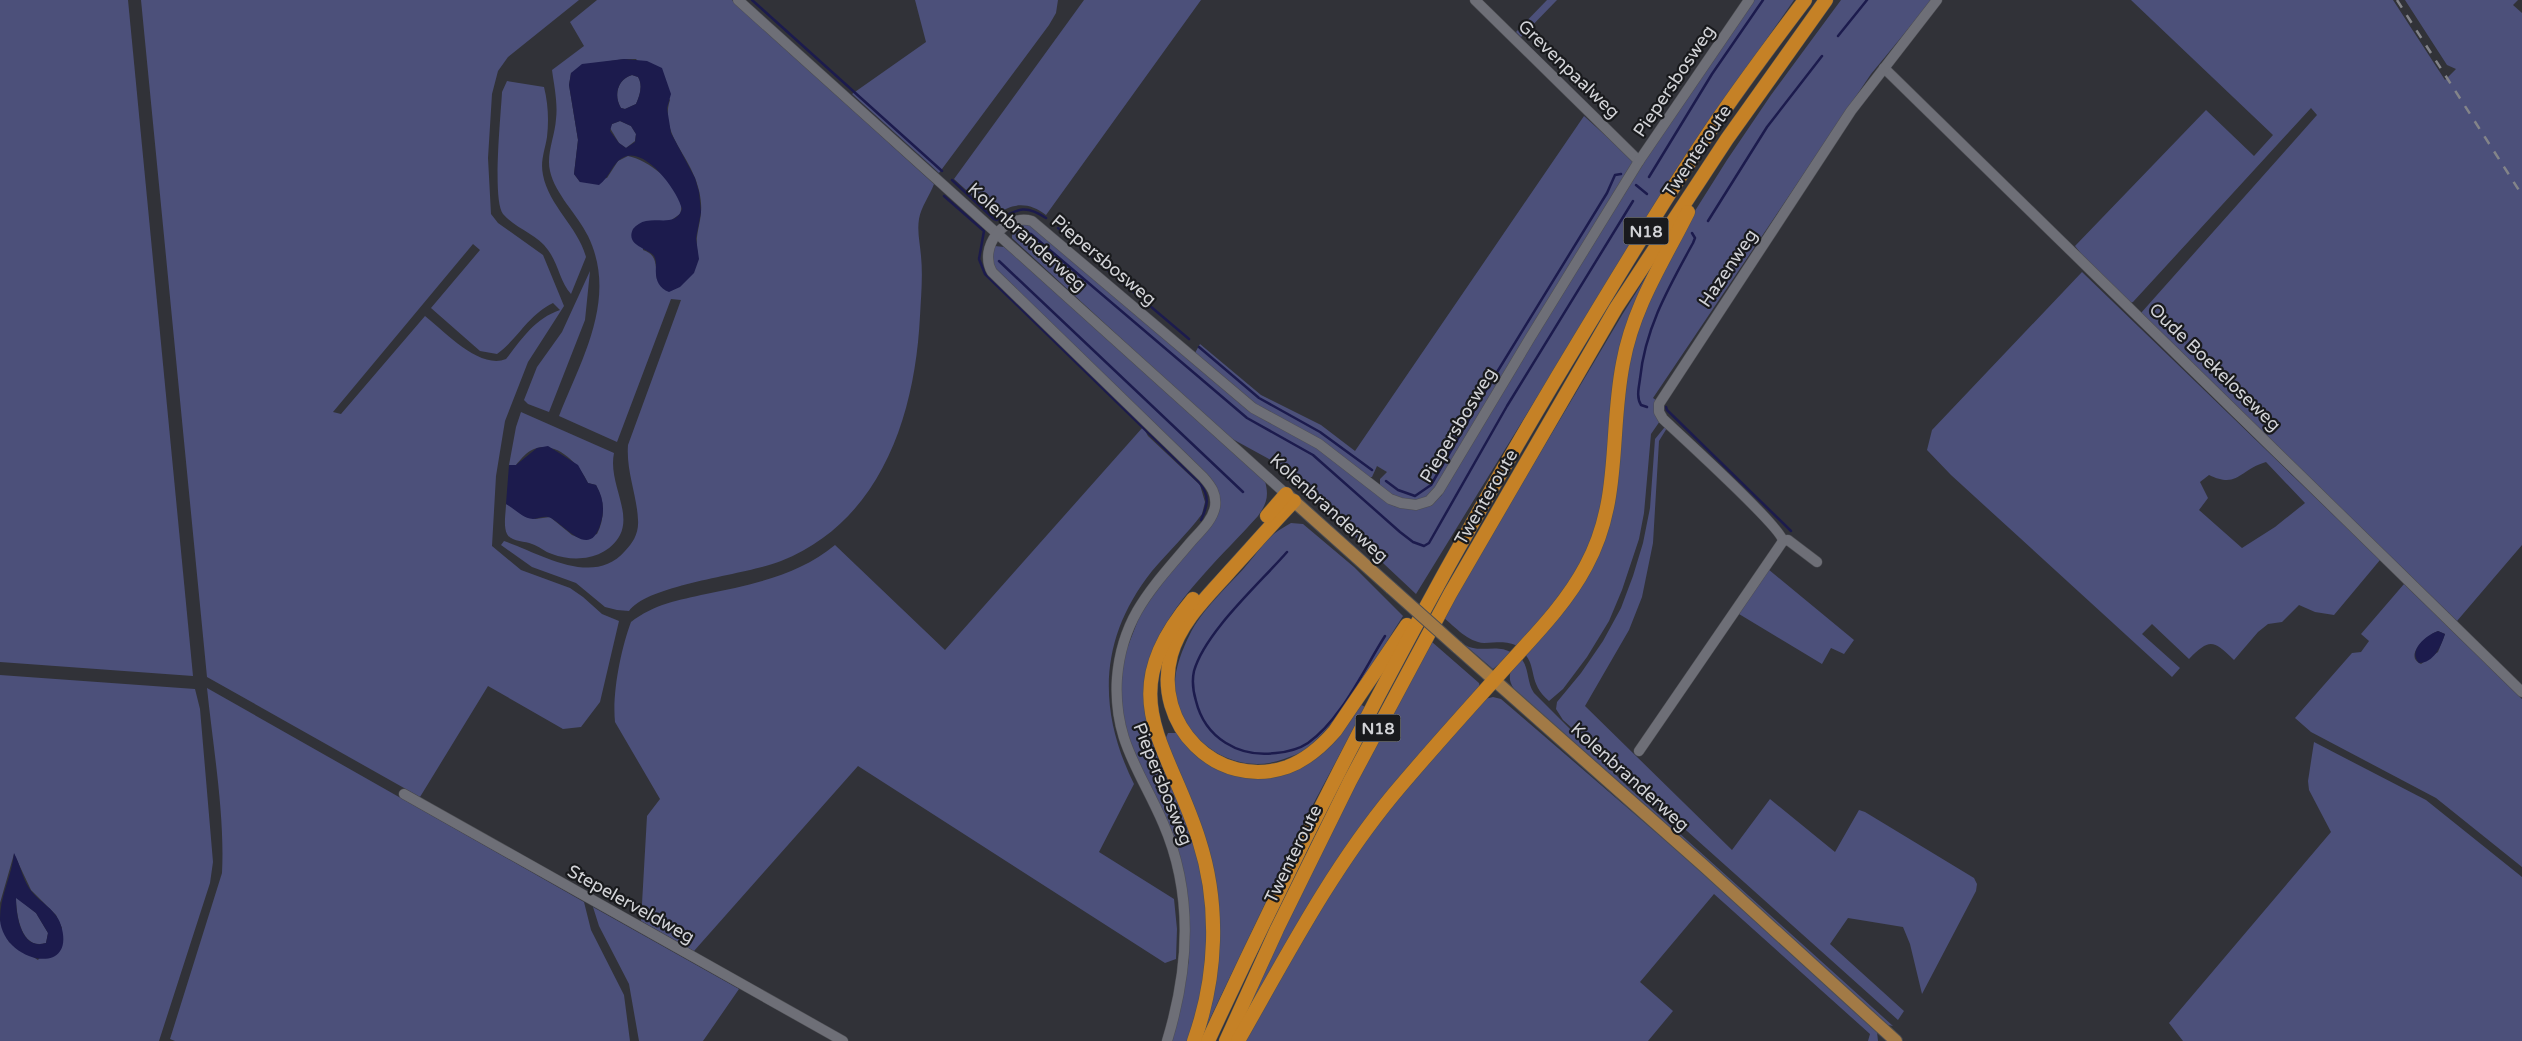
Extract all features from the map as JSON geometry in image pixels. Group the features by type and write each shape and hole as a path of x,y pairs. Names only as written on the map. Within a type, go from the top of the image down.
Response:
{"highway":[{"name":"Twenteroute","path":"1208,1041 1303,840 1433,590 1506,462 1648,227 1706,136 1804,0"},
{"name":"Twenteroute","path":"1226,1041 1276,929 1350,781 1446,603 1616,308 1727,138 1826,0"},
{"name":"N18","path":"1238,1041 1323,894 1358,839 1394,793 1565,599 1581,576 1594,549 1605,519 1612,485 1618,388 1636,314 1656,271 1727,138"},
{"name":"N18","path":"1290,497 1192,615 1171,653 1167,680 1171,707 1182,731 1195,746 1210,757 1238,769 1265,771 1287,767 1312,753 1323,744 1347,716 1397,638 1433,590"},
{"path":"1194,1041 1204,1010 1211,968 1213,930 1211,894 1199,840 1154,726 1150,705 1152,675 1161,646 1178,617 1290,497"}],"main road":[{"name":"Kolenbranderweg","path":"1290,497 1495,680 1890,1039"}],"street":[{"name":"Kolenbranderweg","path":"738,0 1290,497"},
{"name":"Grevenpaalweg","path":"1475,0 1639,161"},
{"name":"Piepersbosweg","path":"1167,1041 1178,1004 1184,961 1184,902 1172,845 1155,805 1136,771 1121,731 1118,710 1118,666 1122,647 1137,609 1151,587 1206,524 1215,508 1213,489 1203,477 992,272 986,257 996,234 1015,220 1024,219 1040,226 1253,408 1319,444 1390,499 1416,505 1429,501 1446,479 1639,161 1750,0"},
{"name":"Hazenweg","path":"1783,540 1782,535 1770,522 1663,419 1658,412 1658,404 1851,111 1938,0"},
{"name":"Oude Boekeloseweg","path":"1884,68 2522,692"},
{"path":"1639,751 1783,540 1788,540 1817,562"},
{"name":"Stepelerveldweg","path":"404,794 843,1041"}],"shaded area":[{"path":"0,0 128,0 193,676 0,662"},
{"path":"141,0 579,0 508,57 498,71 492,94 488,158 491,214 498,223 543,255 564,306 528,362 505,421 496,476 492,546 521,570 570,588 602,614 619,621 600,702 581,727 563,729 488,686 420,797 207,677","holes":["473,244 480,250 431,308 480,351 497,354 544,308 553,303 560,310 536,324 506,359 496,361 474,354 452,339 425,316 341,414 333,412"]},
{"path":"597,0 732,0 934,184 919,219 918,233 922,271 920,316 917,354 910,391 900,427 886,461 868,492 844,520 815,543 781,561 676,587 640,602 629,611 605,607 576,583 532,567 501,545 504,541 566,564 598,567 612,562 631,545 635,537 638,520 629,464 628,445 681,300 671,299 617,442 559,416 593,328 598,305 599,282 596,259 588,236 556,188 549,165 556,113 552,70 584,46 570,22","holes":["636,59 670,100 668,121 671,131 691,168 699,190 701,203 697,238 698,254 657,279 656,265 653,258 648,252 643,250 647,221 670,221 680,214 679,195 673,186 646,163 628,156 618,161 607,178 580,182 574,174 578,140 569,85 571,73 598,63"]},
{"path":"915,0 1058,0 1056,13 1049,25 939,173 852,94 926,42"},
{"path":"1084,0 1201,0 1046,215 1033,208 1021,205 1008,208 995,216 954,179"},
{"path":"1547,0 1557,0 1521,37 1516,32"},
{"path":"1754,0 1794,0 1688,152 1416,594 1284,470 1269,459 1227,436 1012,238 1012,228 1015,224 1032,225 1191,358 1315,446 1381,498 1394,506 1420,509 1441,496 1531,342 1643,163"},
{"path":"1841,0 1932,0 1871,74 1653,398 1656,400 1654,405 1660,421 1651,434 1644,513 1639,539 1622,590 1609,621 1587,657 1563,689 1549,701 1538,687 1528,658 1523,652 1588,567 1638,321 1688,222 1727,160 1771,95"},
{"path":"2131,0 2393,0 2445,80 2456,69 2447,65 2405,0 2518,0 2513,5 2522,13 2522,545 2457,621 2141,313 2317,115 2311,108 2133,302 2130,303 2086,260 2075,246 2206,110 2254,156 2273,135"},
{"path":"624,59 647,61 662,68 671,94 667,108 671,133 695,178 699,192 701,212 696,238 699,259 694,273 680,287 669,292 662,288 658,282 654,256 638,246 631,235 633,229 642,222 672,219 676,218 679,214 682,209 667,181 650,163 631,155 622,158 599,185 580,182 574,174 578,140 569,85 571,73 582,64","holes":["632,75 640,80 639,97 636,104 625,109 621,108 617,98 618,88 623,80","620,121 631,126 636,134 635,142 626,148 619,143 610,131 612,124"]},
{"path":"632,75 640,80 639,97 636,104 625,109 621,108 617,98 618,88 623,80"},
{"path":"507,81 544,87 548,124 542,160 543,175 551,197 577,236 586,257 571,294 564,284 548,250 538,240 508,219 503,214 500,206 498,192 499,137 502,92"},
{"path":"1584,116 1628,156 1634,164 1442,481 1425,499 1407,501 1389,493 1380,486 1380,479 1387,472 1377,466 1372,477 1367,477 1261,410 1195,353 1200,344 1261,395 1321,425 1355,451"},
{"path":"620,121 631,126 636,134 635,141 626,148 619,143 610,128 612,124"},
{"path":"1679,224 1633,312 1603,512 1579,570 1519,647 1506,643 1484,643 1473,640 1443,617 1622,315"},
{"path":"995,246 1004,247 1022,261 1265,481 1267,495 1258,516 1189,591 1156,642 1147,672 1146,703 1151,735 1160,764 1177,798 1191,836 1202,876 1209,920 1206,983 1190,1041 1170,1041 1181,1005 1189,959 1188,917 1184,884 1123,728 1120,680 1124,656 1140,615 1150,598 1215,516 1209,476 998,272 993,266 992,249"},
{"path":"590,271 585,320 549,412 528,404 524,400 537,367 562,332"},
{"path":"2082,272 2380,560 2334,615 2315,612 2299,605 2282,622 2268,624 2258,632 2234,660 2221,648 2212,644 2202,647 2189,659 2152,624 2142,634 2180,668 2172,677 1951,475 1927,450 1932,430","holes":["2266,462 2305,503 2275,527 2242,548 2199,510 2208,498 2200,482 2209,475 2219,479 2233,479"]},
{"path":"521,412 614,453 614,475 622,506 623,526 620,535 614,543 599,554 581,558 561,557 535,545 515,540 507,534 505,523 506,504 535,519 550,517 572,535 582,539 597,534 603,516 601,497 596,485 588,483 572,460 564,454 548,447 539,448 528,452 516,465 509,465 516,427"},
{"path":"1143,427 1148,436 1200,485 1205,502 1202,514 1152,571 1134,596 1113,648 1109,674 1109,701 1114,729 1122,756 1134,784 1099,852 1174,899 1177,929 1176,959 1165,963 858,766 694,951 641,921 647,816 660,799 615,722 614,710 618,671 631,622 649,611 667,604 686,598 740,587 790,571 806,564 835,545 945,650"},
{"path":"1664,428 1667,428 1659,441 1653,543 1642,597 1629,630 1585,706 1732,850 1770,799 1835,852 1859,810 1974,878 1977,884 1976,891 1922,994 1910,944 1903,927 1848,918 1830,944 1904,1011 1898,1020 1563,720 1556,709 1557,702 1581,673 1603,641 1621,608 1643,543 1650,508 1655,439"},
{"path":"548,446 578,465 588,483 596,485 602,499 603,512 596,534 590,539 583,540 548,517 533,519 525,517 506,504 509,465 516,465 537,448"},
{"path":"1291,523 1303,524 1354,567 1403,616 1346,705 1319,737 1305,750 1284,759 1265,764 1246,763 1229,759 1212,750 1198,738 1187,724 1179,707 1175,688 1176,674 1184,647 1201,616 1267,541"},
{"path":"1768,569 1854,640 1844,654 1831,648 1822,664 1739,614"},
{"path":"2404,584 2522,699 2522,867 2436,798 2311,732 2295,718 2352,653 2361,652 2369,641 2361,634","holes":["2438,631 2445,634 2438,652 2421,664 2416,660 2416,651 2423,641"]},
{"path":"2438,631 2445,634 2439,649 2428,660 2419,663 2415,654 2419,644 2428,636"},
{"path":"1432,642 1479,683 1480,688 1396,784 1236,1038 1256,987 1302,887"},
{"path":"1465,645 1477,649 1506,650 1512,653 1493,669"},
{"path":"1520,657 1534,693 1627,786 1893,1026 1888,1025 1514,689 1510,676"},
{"path":"0,675 195,689 200,709 213,862 210,883 159,1041 0,1041 0,920 9,942 38,960 62,928 56,915 31,890 14,854 0,903"},
{"path":"207,688 584,902 591,930 624,995 630,1041 175,1041 170,1039 222,873 222,828"},
{"path":"1493,697 1501,699 1695,866 1877,1032 1878,1041 1868,1041 1870,1034 1714,894 1640,982 1673,1011 1648,1041 1242,1041 1361,840 1481,700"},
{"path":"1360,704 1365,707 1309,812 1207,1025 1205,1023 1217,922 1165,740 1168,733 1178,733 1218,766 1291,771"},
{"path":"2314,742 2426,800 2522,877 2522,1041 2183,1041 2169,1023 2331,832 2309,790 2308,781"},
{"path":"14,853 29,888 57,916 60,922 63,944 58,954 48,958 36,958 24,954 12,945 4,933 0,919 1,910","holes":["16,898 36,913 48,933 46,943 38,944 31,942 26,937 19,922"]},
{"path":"16,897 36,913 48,933 46,943 38,944 31,942 26,936 19,921"},
{"path":"593,907 739,989 703,1041 639,1041 629,984 599,926"}],"waterway":[{"path":"752,0 942,171"},
{"path":"1649,177 1712,74 1763,0"},
{"path":"1838,36 1867,0"},
{"path":"1708,221 1767,127 1822,56"},
{"path":"1386,481 1398,490 1415,496 1431,485 1483,395 1607,193 1615,175 1621,174"},
{"path":"952,180 994,219 997,220 1021,210 1032,211 1046,218"},
{"path":"1636,185 1647,194"},
{"path":"944,196 984,231 979,259 985,274 1203,487 1207,501 1201,520"},
{"path":"1021,233 1031,234 1247,418 1313,455 1400,532 1413,542 1424,546 1429,543 1507,406 1633,201"},
{"path":"1058,228 1189,339"},
{"path":"1647,407 1641,405 1638,395 1647,342 1659,308 1693,243 1695,238 1692,233"},
{"path":"999,261 1243,492"},
{"path":"1199,347 1259,398 1320,432 1372,470"},
{"path":"1666,407 1791,531"},
{"path":"1287,552 1221,624 1209,640 1194,671 1193,686 1196,701 1207,725 1216,735 1226,743 1237,748 1262,754 1297,749 1308,743 1320,733 1341,708 1385,636"}],"railway":[{"path":"2397,0 2522,195"}]}
